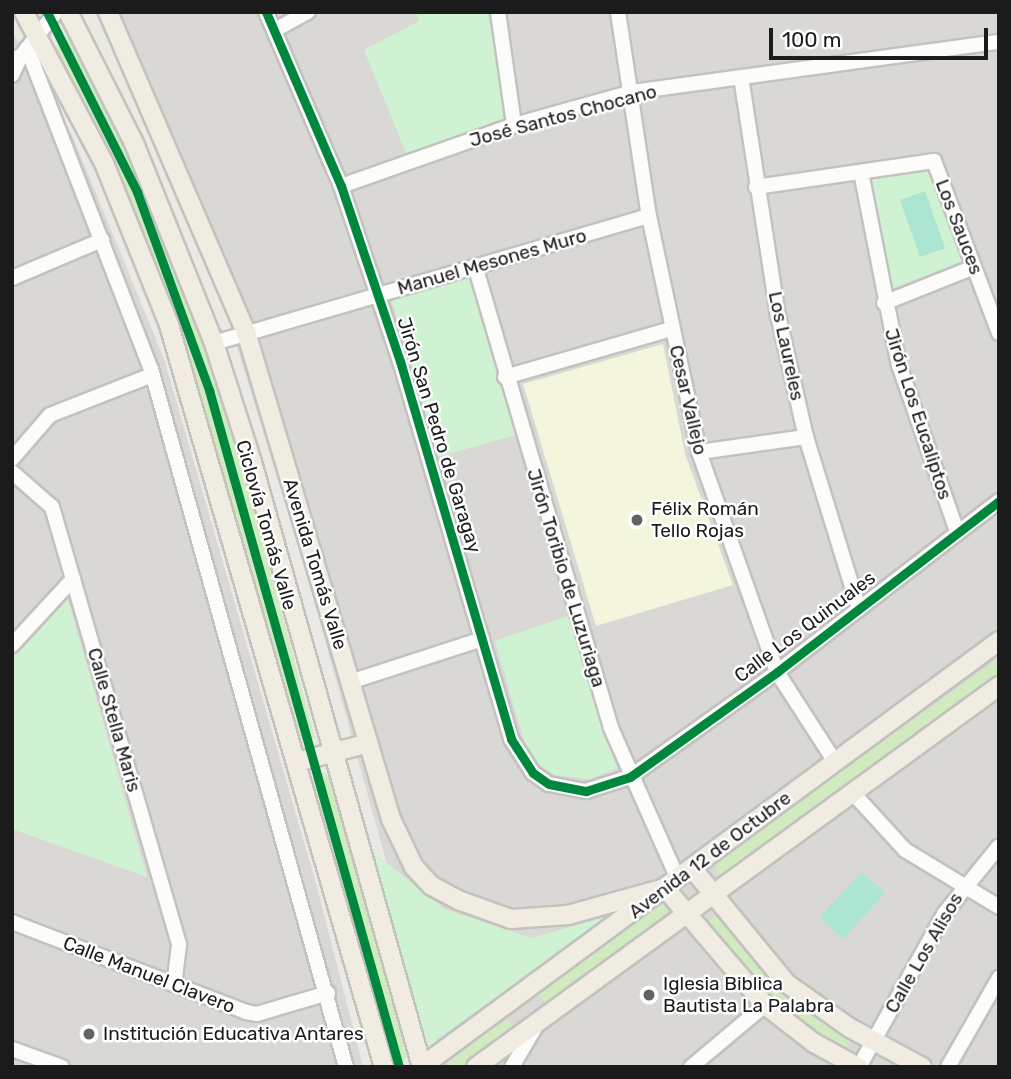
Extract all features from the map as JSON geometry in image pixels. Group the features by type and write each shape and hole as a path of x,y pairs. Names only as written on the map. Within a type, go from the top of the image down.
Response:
{"main road":[{"path":"24,12 24,50 104,163 169,325 384,1067"},
{"name":"Avenida Tomás Valle","path":"68,12 134,143 214,343 274,537 422,1067"},
{"name":"Avenida Tomás Valle","path":"108,12 246,332 391,819 407,855 432,886 458,900 511,919 539,921 679,878"},
{"path":"274,537 304,529"},
{"name":"Avenida 12 de Octubre","path":"422,1067 999,642"},
{"name":"Avenida 12 de Octubre","path":"476,1067 999,686"},
{"path":"297,762 369,743"},
{"path":"679,878 713,895 786,984 873,1040 922,1067"},
{"path":"679,878 687,915 765,1005 814,1043 859,1067"},
{"path":"519,997 537,1023"}],"street":[{"path":"12,75 24,50 56,12"},
{"name":"Jirón San Pedro de Garagay","path":"266,12 341,186 378,295 511,739 533,773 567,790 603,788 630,777"},
{"path":"275,30 309,12"},
{"path":"498,12 514,125"},
{"name":"Cesar Vallejo","path":"618,12 649,216 699,452 776,672 835,762"},
{"name":"José Santos Chocano","path":"341,186 514,125 632,92 999,42"},
{"path":"24,50 102,240 152,375 328,993 345,1067"},
{"name":"Los Laureles","path":"741,77 778,315 807,437 859,609"},
{"name":"Los Sauces","path":"861,172 934,161 999,333"},
{"path":"756,187 861,172"},
{"name":"Jirón Los Eucaliptos","path":"861,172 884,303 899,365 957,532"},
{"name":"Manuel Mesones Muro","path":"214,343 476,269 649,216"},
{"path":"12,278 102,240"},
{"path":"884,303 974,267"},
{"name":"Jirón Toribio de Luzuriaga","path":"476,269 505,377 630,777 679,878"},
{"path":"505,377 671,329"},
{"path":"12,459 50,415 152,375"},
{"path":"699,452 807,437"},
{"name":"Calle Stella Maris","path":"12,472 47,498 73,579 179,945 174,984"},
{"name":"Calle Los Quinuales","path":"630,777 776,672 999,501"},
{"path":"12,645 73,579"},
{"path":"350,682 482,639"},
{"path":"853,793 905,850 963,887 999,906"},
{"name":"Calle Los Alisos","path":"859,1067 963,887 999,846"},
{"name":"Calle Manuel Clavero","path":"12,922 257,1014 328,993"},
{"path":"948,1067 999,978"},
{"path":"700,1064 765,1005"},
{"path":"512,1067 537,1023"},
{"path":"12,1049 62,1067"}],"shaded area":[{"path":"95,12 999,12 999,1067 443,1067 307,575 211,262"},
{"path":"12,31 72,135 164,359 317,887 363,1067 12,1067"},
{"name":"Félix Román Tello Rojas","path":"663,344 685,454 733,585 596,626 523,384"}],"green space":[{"path":"416,12 488,12 505,120 406,153 364,50 419,21"},
{"path":"68,39 93,76 181,274 225,399 315,739 299,740 195,387 146,250 55,47"},
{"path":"928,170 963,261 889,290 870,180"},
{"path":"925,191 945,248 920,257 900,200"},
{"path":"471,276 516,435 437,457 391,298"},
{"path":"67,596 147,877 12,829 12,657"},
{"path":"568,616 617,768 590,779 553,775 535,761 525,744 495,641"},
{"path":"999,658 999,679 721,878 713,863"},
{"path":"324,772 329,776 407,1057 397,1067 388,1067 310,787 313,777"},
{"path":"368,848 444,909 531,938 613,915 429,1045"},
{"path":"862,872 885,893 843,939 820,917"},
{"path":"662,901 673,914 547,1005 537,992"},
{"path":"716,914 790,999 854,1038 840,1053 762,995 703,927"},
{"path":"505,1016 514,1028 462,1067 449,1067 445,1060"}],"cycle path":[{"name":"Ciclovía Tomás Valle","path":"47,12 137,192 209,390 399,1067"},
{"path":"266,12 341,186 400,361 511,739 533,773 549,784 586,791 630,777 777,672 999,501"}],"place":[{"name":"Félix Román Tello Rojas","path":"637,520"},
{"name":"Iglesia Biblica Bautista La Palabra","path":"649,995"},
{"name":"Institución Educativa Antares","path":"89,1034"}]}
